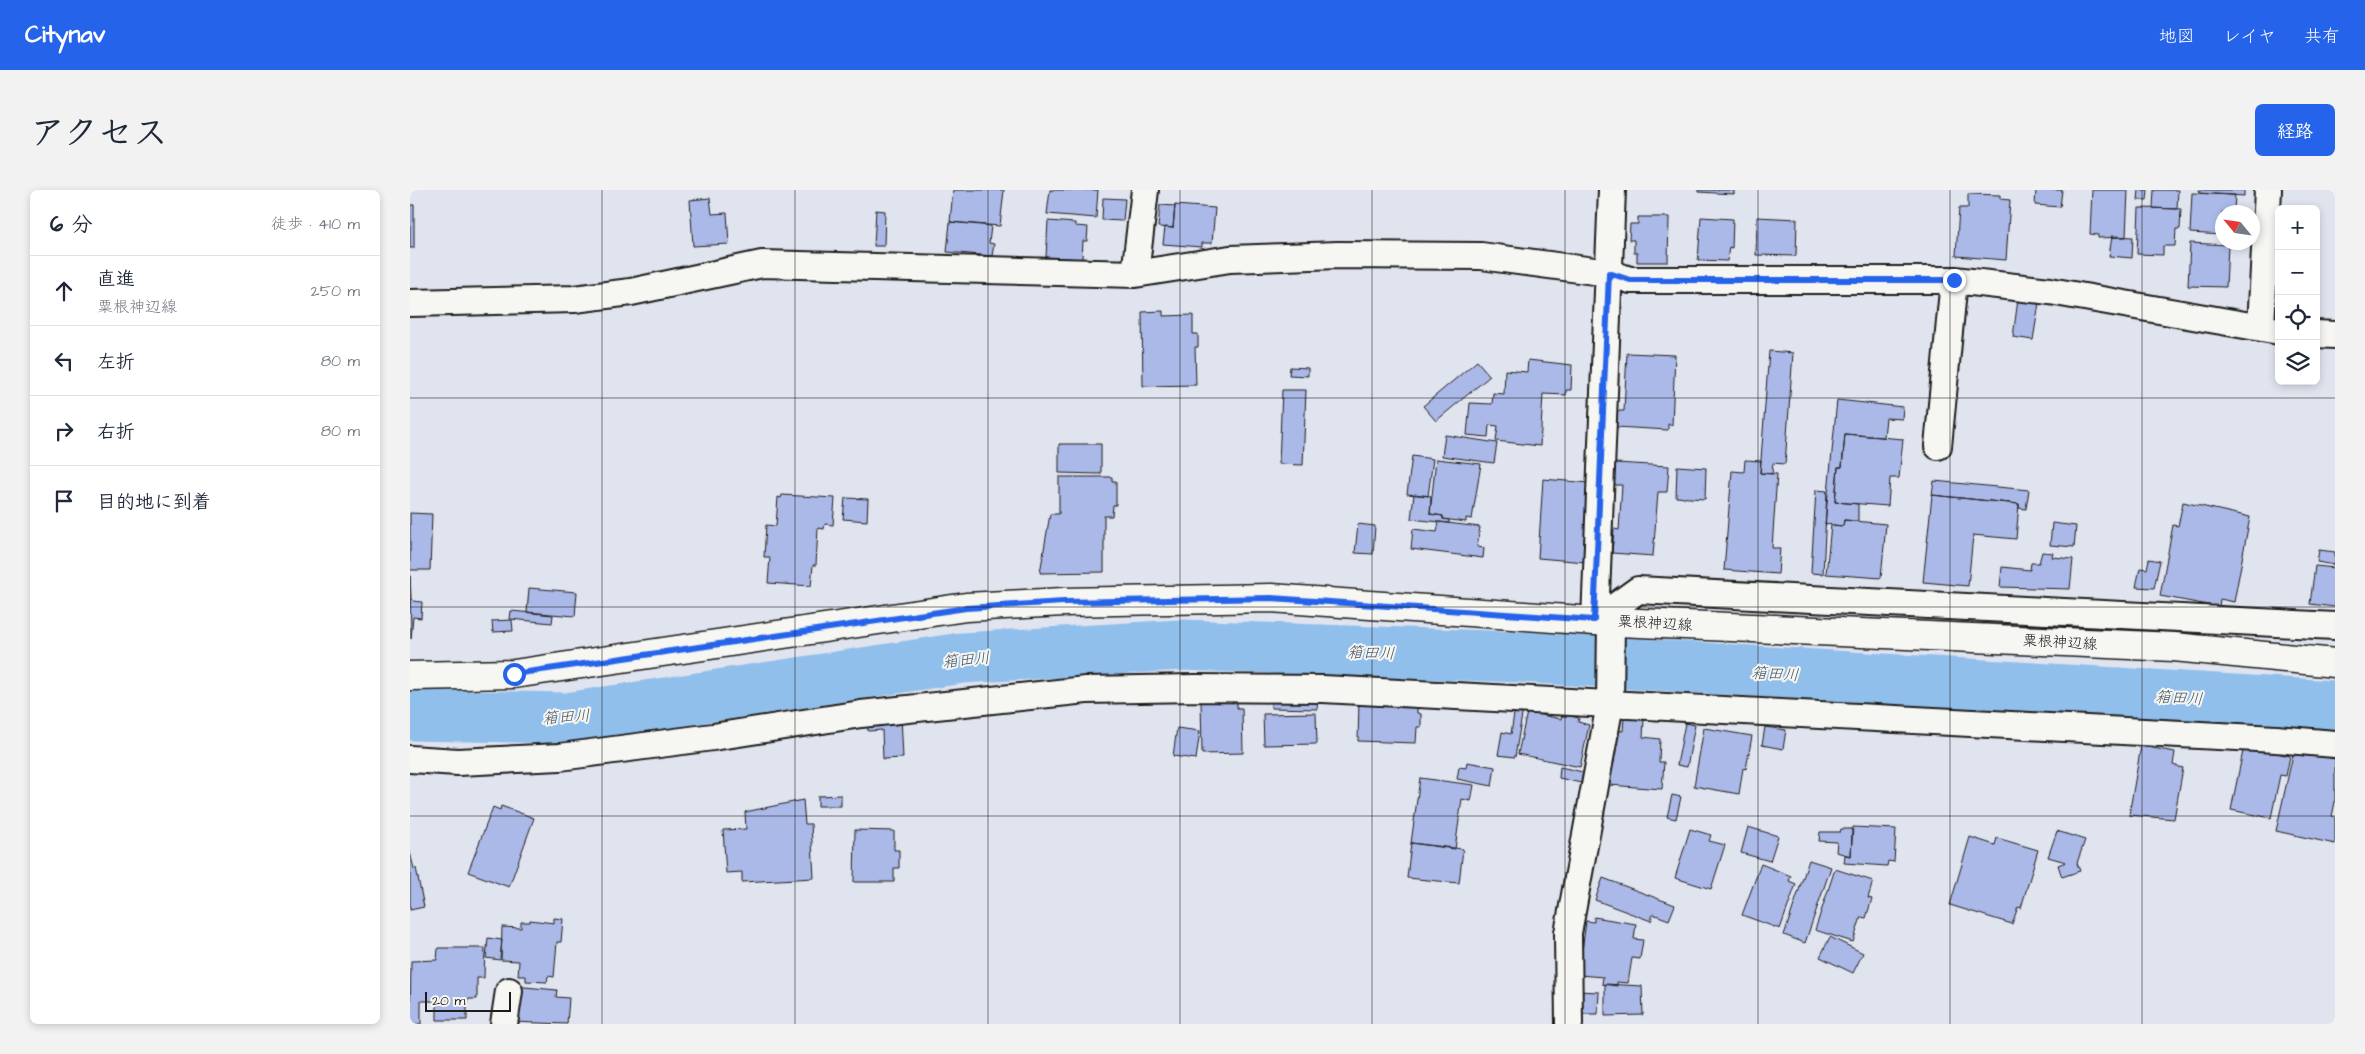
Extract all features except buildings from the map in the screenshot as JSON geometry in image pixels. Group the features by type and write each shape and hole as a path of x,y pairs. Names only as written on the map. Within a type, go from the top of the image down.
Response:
{"main road":[{"name":"粟根神辺線","path":"410,676 514,674 966,608 1064,602 1271,598 1603,621 2174,647 2335,663"}],"street":[{"path":"1135,274 1145,190"},
{"path":"1569,1024 1568,933 1610,704 1603,621 1612,190"},
{"path":"410,303 574,299 631,292 762,264 1135,274 1230,259 1338,254 1481,256 1609,273 1630,280 1954,280 2050,291 2270,329 2268,190"},
{"path":"1938,446 1954,280"},
{"path":"2320,334 2335,335"},
{"path":"1603,621 1638,590 2335,626"},
{"path":"410,759 458,762 560,757 713,738 861,714 1086,690 1195,688 1323,688 2276,739 2335,744"},
{"path":"504,1024 509,991"}],"waterway":[{"name":"箱田川","path":"410,715 567,718 962,658 1181,645 1519,657 2335,706"}],"route":[{"path":"514,674 966,608 1064,602 1271,598 1594,620 1609,273 1630,280 1954,280"}]}
